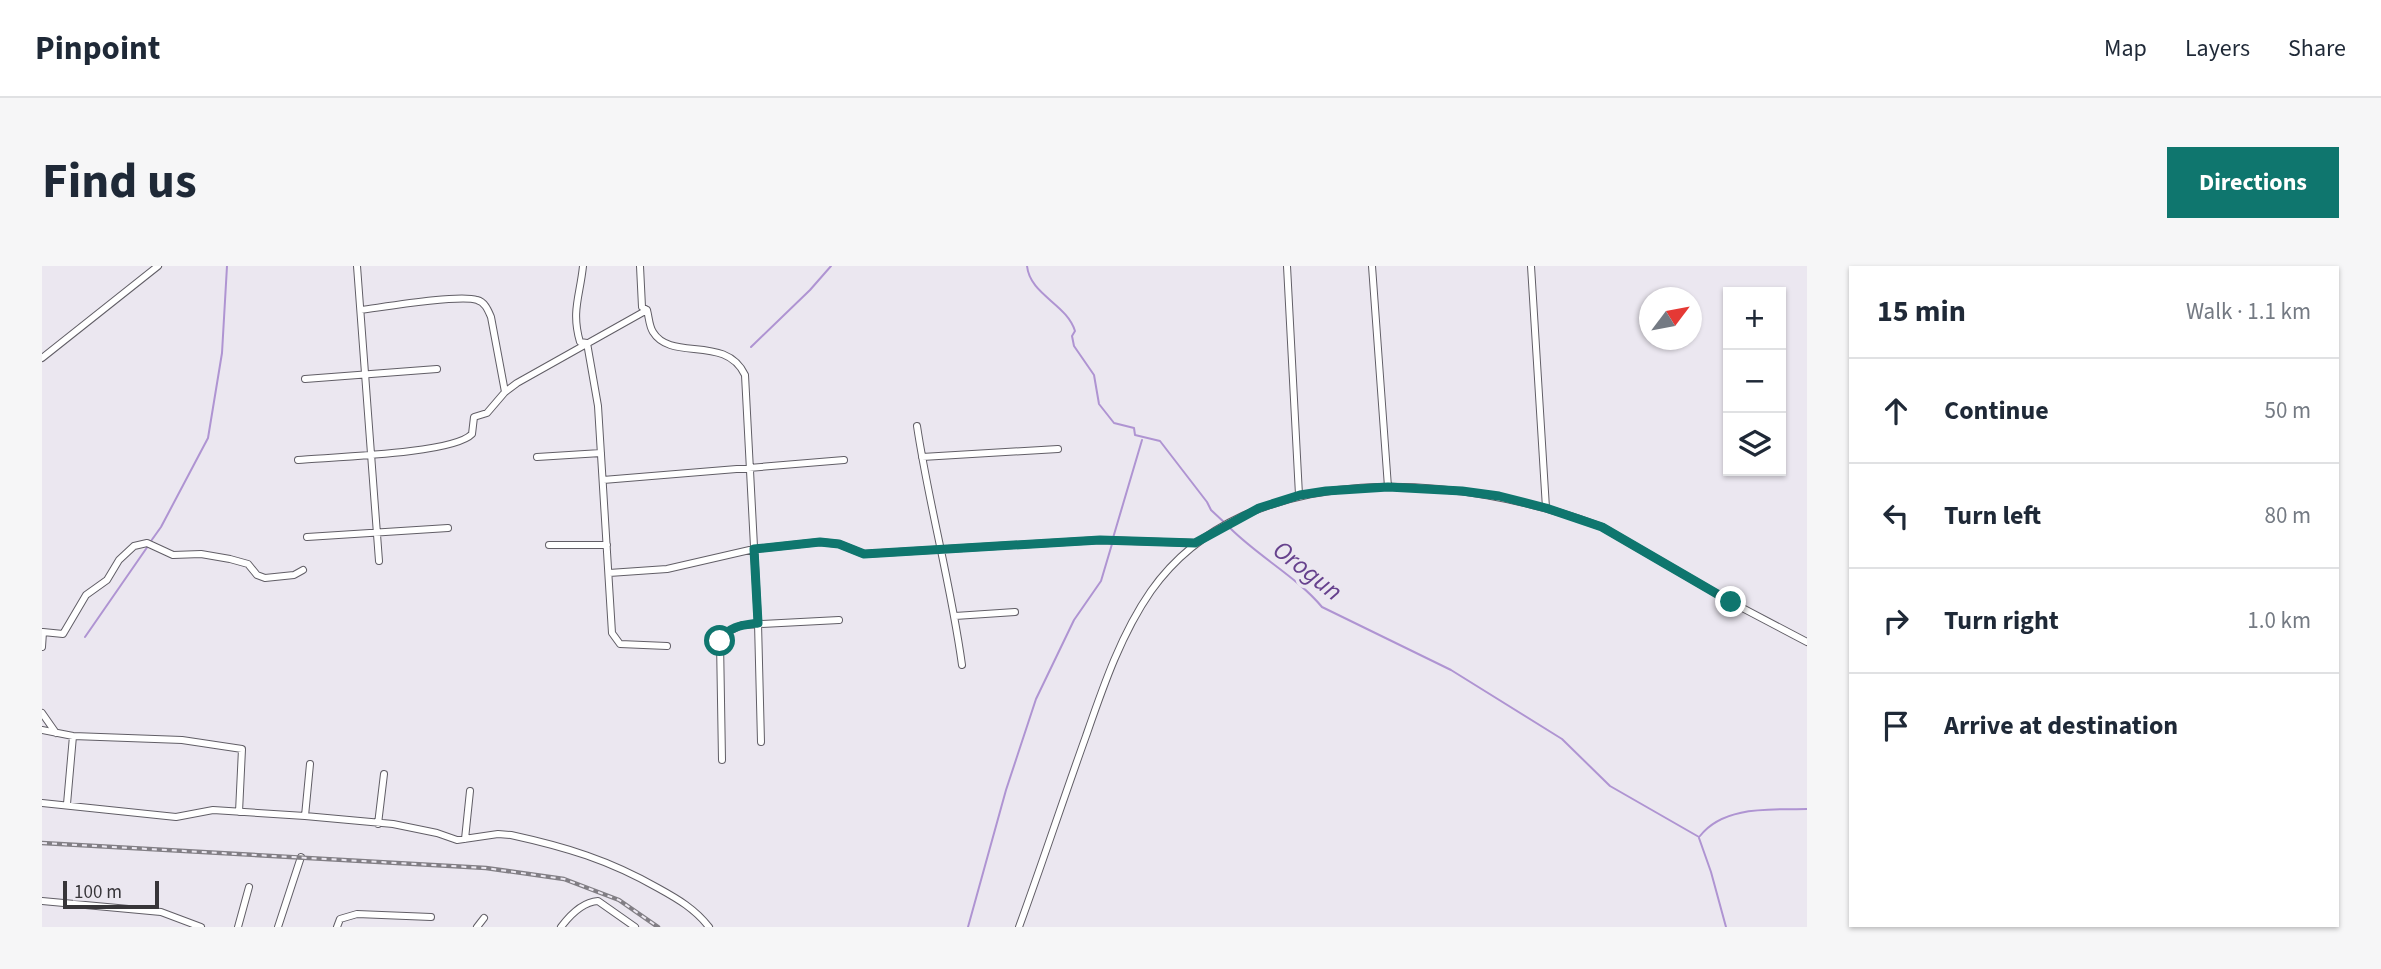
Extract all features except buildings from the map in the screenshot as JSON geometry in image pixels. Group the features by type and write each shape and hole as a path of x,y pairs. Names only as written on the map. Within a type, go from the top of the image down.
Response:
{"street":[{"path":"42,358 158,266"},
{"path":"357,266 379,561"},
{"path":"583,266 574,310 580,342 587,343"},
{"path":"640,266 642,307 647,310 652,330 658,338 673,345 727,355 740,365 745,375 758,623 761,742"},
{"path":"1287,266 1300,495"},
{"path":"1372,266 1388,487"},
{"path":"1531,266 1546,508"},
{"path":"361,310 419,302 467,299 481,302 491,317 505,392"},
{"path":"298,460 440,447 465,440 472,434 474,417 487,413 505,392 517,383 647,310"},
{"path":"587,343 598,406 612,634 620,644 627,646 667,646"},
{"path":"305,379 437,369"},
{"path":"917,426 955,615 962,665"},
{"path":"922,457 1058,449"},
{"path":"537,457 601,453"},
{"path":"603,480 844,460"},
{"path":"1019,927 1100,697 1125,639 1151,591 1195,543 1259,508 1300,495 1388,487 1499,496 1580,518 1622,537 1731,602 1807,642"},
{"path":"307,537 448,528"},
{"path":"609,573 667,569 754,549 820,542 839,544 864,554 1100,540 1195,543"},
{"path":"42,647 43,632 63,634 86,595 107,579 119,560 134,545 147,542 173,555 201,554 230,559 248,564 257,575 265,578 294,575 303,570"},
{"path":"549,545 607,545"},
{"path":"955,615 1015,612"},
{"path":"722,760 720,641 725,633 758,623 839,620"},
{"path":"42,713 56,733"},
{"path":"42,730 73,736 182,740 242,749 239,812"},
{"path":"67,804 73,736"},
{"path":"305,816 310,764"},
{"path":"377,824 384,774"},
{"path":"465,839 470,791"},
{"path":"42,803 176,817 213,810 305,816 393,824 457,840 498,834 511,835 601,859 689,905 709,927"},
{"path":"278,927 301,857"},
{"path":"238,927 249,887"},
{"path":"42,901 161,912 201,927"},
{"path":"561,927 571,915 594,901 603,902 635,927"},
{"path":"337,927 340,919 357,914 431,917"},
{"path":"477,927 484,918"}],"waterway":[{"path":"151,541 208,438 222,353 227,266"},
{"path":"751,347 831,266"},
{"name":"Orogun","path":"1027,266 1035,285 1071,322 1075,331 1072,336 1074,346 1094,375 1099,404 1114,423 1134,428 1135,435 1160,441 1211,510 1226,524"},
{"path":"1113,538 1142,440"},
{"name":"Orogun","path":"1230,528 1301,586 1322,607 1451,670 1562,739 1610,786 1699,837"},
{"path":"968,927 1006,790 1036,699 1074,620 1101,581 1112,544"},
{"path":"85,637 148,546"},
{"path":"1700,836 1710,826 1735,814 1807,809"},
{"path":"1699,838 1726,927"}],"railway":[{"path":"42,843 486,868 564,879 619,900 658,927"}],"route":[{"path":"720,641 722,636 732,629 758,623 754,549 820,542 839,544 864,554 891,554 1100,540 1195,543 1259,508 1300,495 1388,487 1499,496 1580,518 1622,537 1731,602"}]}
